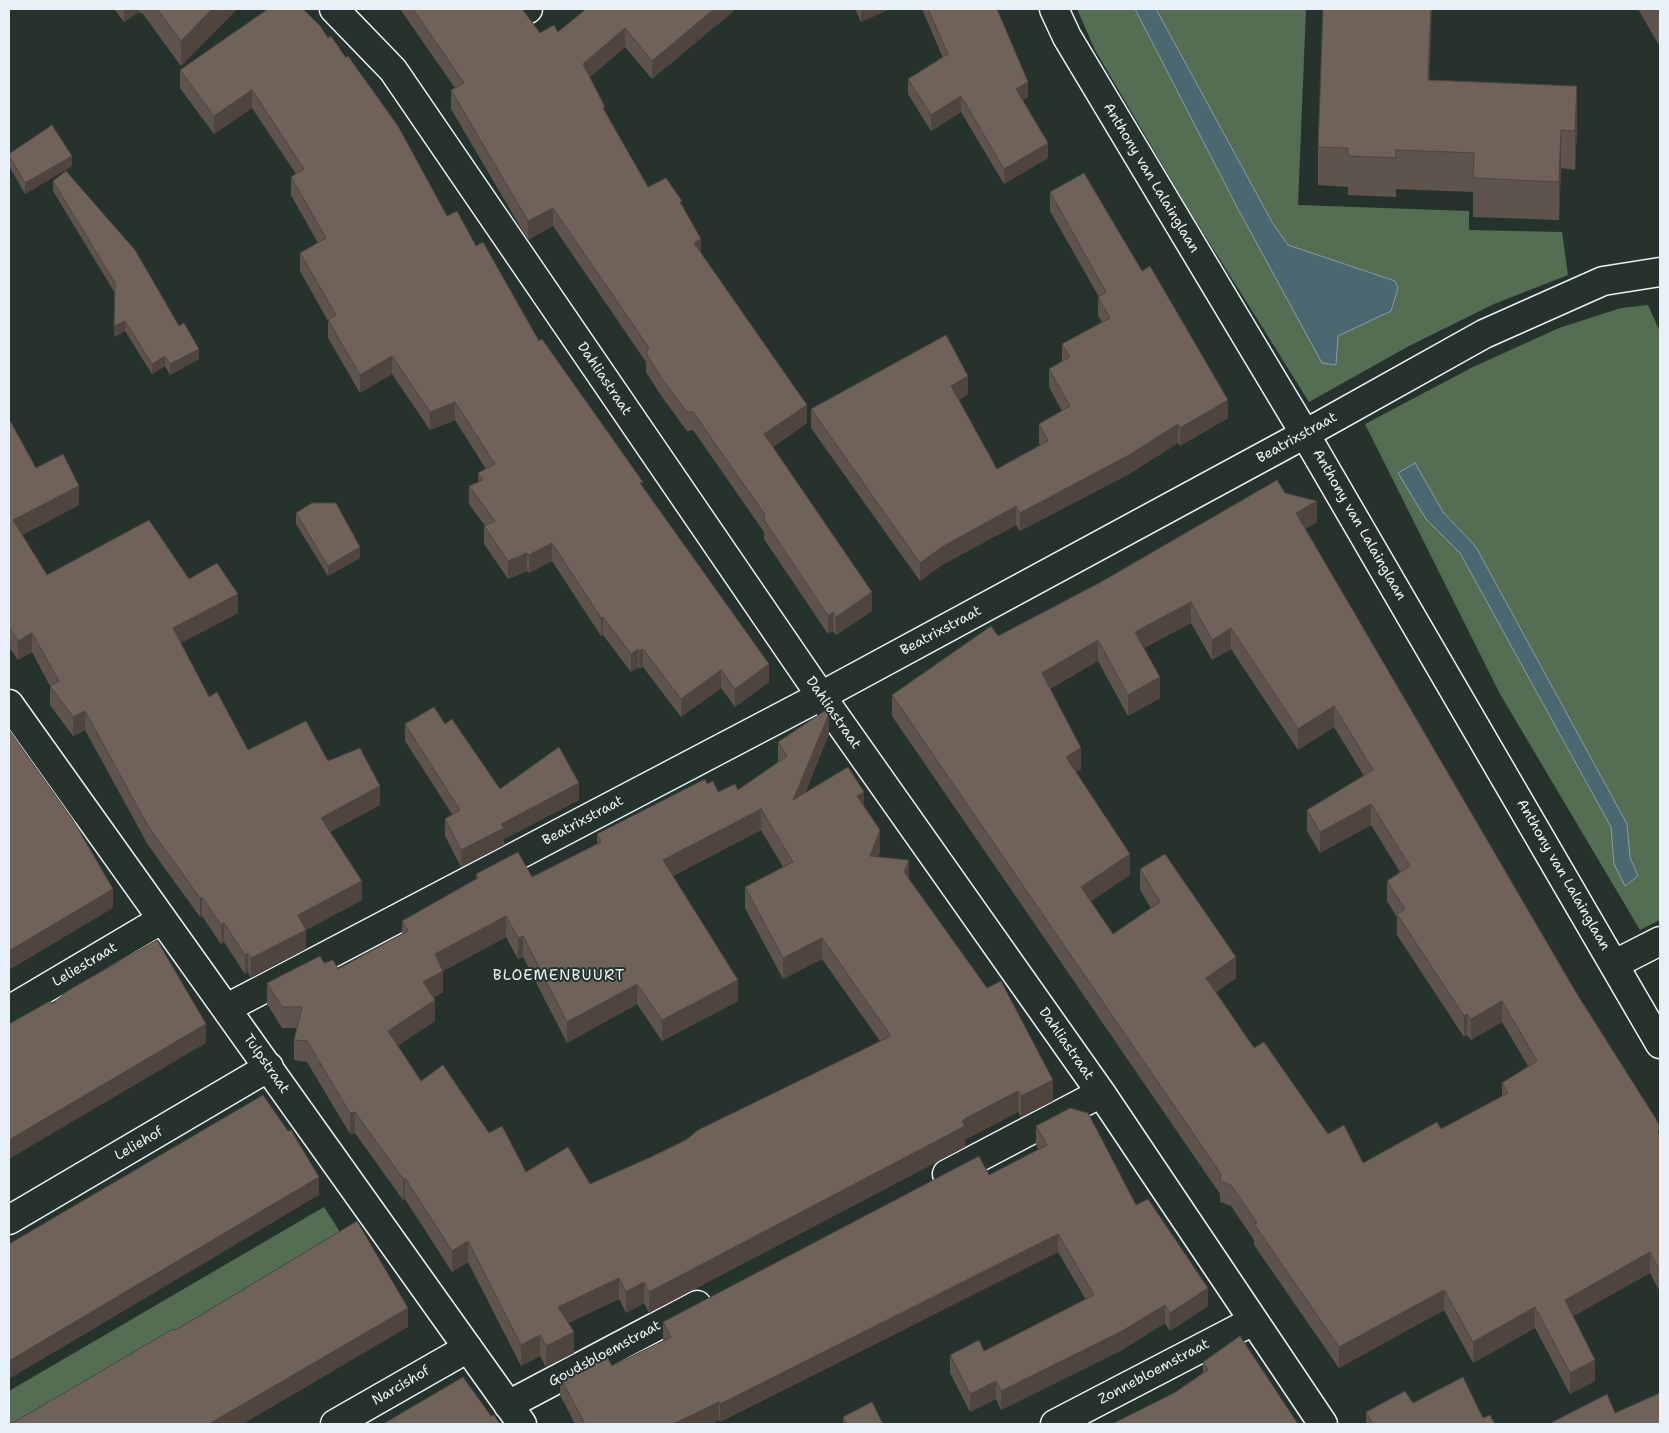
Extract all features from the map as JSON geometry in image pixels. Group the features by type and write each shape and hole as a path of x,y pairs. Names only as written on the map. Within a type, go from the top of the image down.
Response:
{"street":[{"name":"Dahliastraat","path":"334,9 393,70 821,696 1101,1093 1323,1424"},
{"name":"Anthony van Lalainglaan","path":"1054,9 1072,45 1305,434 1660,1044"},
{"name":"Beatrixstraat","path":"227,1008 821,696 1305,434 1484,334 1603,281 1660,272"},
{"name":"Tulpstraat","path":"9,704 161,920 227,1008 515,1414"},
{"name":"Leliestraat","path":"9,1010 161,920"},
{"path":"1615,964 1660,941"},
{"name":"Leliehof","path":"9,1220 269,1067"},
{"path":"924,1186 1101,1093"},
{"name":"Goudsbloemstraat","path":"515,1414 720,1293"},
{"name":"Zonnebloemstraat","path":"1055,1424 1253,1321"},
{"name":"Narcishof","path":"334,1424 468,1348"}],"green space":[{"path":"1077,9 1135,9 1238,209 1275,275 1336,365 1338,336 1391,311 1398,288 1395,281 1288,245 1272,222 1156,9 1306,9 1298,205 1469,211 1469,230 1562,232 1568,275 1494,304 1409,346 1309,402 1189,210 1095,50"},
{"path":"1648,305 1660,332 1660,920 1640,930 1500,694 1365,424 1473,367 1559,328 1621,308","holes":["1415,464 1443,512 1476,547 1627,824 1630,857 1638,876 1614,864 1611,827 1460,553 1398,473"]},
{"path":"324,1207 342,1235 20,1424 9,1424 9,1391"}],"water":[{"path":"1135,9 1156,9 1272,222 1288,245 1395,281 1398,288 1391,311 1338,336 1336,365 1322,363 1238,209"},
{"path":"1415,463 1443,512 1476,547 1627,824 1630,857 1638,876 1625,886 1614,864 1611,827 1460,553 1426,519 1398,473"}],"building":[{"path":"157,9 212,9 181,41"},
{"path":"268,9 303,9 321,27 328,38 331,36 346,58 348,56 398,126 447,216 457,211 476,246 483,242 539,341 542,339 643,482 640,483 769,664 735,689 721,670 681,699 643,649 639,651 638,649 631,654 603,617 601,618 552,543 529,555 527,553 508,561 484,526 495,521 469,486 483,480 478,473 495,464 455,402 430,412 392,356 360,375 328,320 336,315 300,253 326,238 291,177 304,169 252,90 214,116 180,70"},
{"path":"413,9 522,9 540,33 554,25 558,32 586,9 714,9 652,61 625,28 583,64 605,107 603,108 648,187 666,178 682,201 680,202 701,239 694,243 807,405 764,434 872,592 836,617 833,612 828,616 764,520 765,515 693,412 687,412 662,379 646,353 649,348 553,208 528,221 451,90 464,83"},
{"path":"928,9 997,9 1028,82 1016,89 1048,143 1004,169 961,96 931,115 908,79 948,54"},
{"path":"1323,9 1431,9 1428,80 1577,86 1575,131 1561,130 1559,182 1473,178 1474,153 1396,150 1396,158 1348,156 1348,148 1318,147"},
{"path":"52,125 72,156 25,183 9,154"},
{"path":"66,171 135,250 179,326 184,323 199,349 170,364 165,356 152,364 125,321 114,326 115,283 53,181"},
{"path":"1084,173 1142,271 1150,266 1228,400 1180,428 1178,424 1129,455 1020,513 1016,506 942,547 920,563 811,409 946,335 968,376 951,386 997,469 1048,441 1039,424 1070,406 1049,369 1070,357 1062,344 1110,318 1098,297 1106,292 1050,192"},
{"path":"9,419 36,468 63,454 79,486 13,520 47,575 149,520 189,579 217,563 238,594 173,628 209,697 217,692 248,750 306,721 328,761 360,748 380,786 321,818 362,881 298,915 306,930 251,958 248,953 245,955 224,923 221,925 148,826 85,711 73,717 50,686 59,681 32,633 18,641 9,627"},
{"path":"1277,480 1285,493 1317,501 1296,513 1577,994 1660,1127 1658,1132 1660,1136 1660,1271 1650,1252 1565,1300 1595,1360 1570,1373 1535,1307 1473,1342 1444,1290 1339,1347 1254,1224 1257,1223 1231,1185 1220,1181 1221,1174 892,695 991,626 998,636 1101,582","holes":["1191,602 1212,640 1231,628 1298,729 1334,706 1373,770 1307,810 1320,832 1371,804 1410,866 1387,881 1405,909 1397,914 1464,1016 1467,1014 1471,1019 1502,1001 1537,1061 1502,1083 1508,1093 1441,1129 1437,1122 1363,1163 1344,1125 1328,1134 1264,1042 1254,1048 1206,978 1236,957 1165,854 1140,869 1160,902 1113,934 1081,887 1130,854 1066,757 1081,748 1042,673 1098,640 1128,695 1160,677 1135,632"]},
{"path":"312,503 336,503 360,547 328,566 296,513"},
{"path":"434,707 445,724 452,719 500,789 559,747 579,783 501,824 504,828 461,850 445,819 460,810 405,724"},
{"path":"826,710 829,714 793,800 848,767 864,792 857,796 880,830 870,856 909,860 904,872 987,988 1001,981 1053,1080 1021,1096 1018,1091 966,1118 962,1121 965,1126 649,1292 644,1282 626,1292 619,1278 558,1307 574,1332 546,1346 540,1335 521,1345 468,1241 452,1251 405,1178 403,1179 355,1112 350,1113 307,1041 294,1040 302,1007 282,1007 267,983 320,956 324,963 333,960 338,969 408,931 402,921 478,878 476,874 518,852 532,877 601,842 597,834 705,779 707,784 713,781 718,792 735,784 738,790 787,756 778,742","holes":["761,809 793,862 745,887 783,958 822,938 891,1036 698,1130 686,1140 590,1184 568,1147 526,1172 502,1126 489,1133 443,1065 421,1081 388,1031 435,1000 423,982 443,971 435,954 506,916 518,938 523,936 567,1022 637,984 662,1020 738,980 663,860"]},
{"path":"9,730 73,820 113,889 9,951"},
{"path":"157,940 206,1024 9,1140 9,1024 50,1001 52,1004 69,990"},
{"path":"263,1095 288,1131 291,1130 319,1177 9,1361 9,1244"},
{"path":"1070,1108 1088,1113 1136,1205 1148,1199 1208,1288 1170,1313 1165,1305 1122,1331 1001,1391 996,1381 970,1394 950,1355 979,1340 984,1351 1094,1295 1058,1234 720,1404 719,1402 673,1424 585,1424 560,1377 606,1355 612,1366 671,1337 663,1322 979,1156 989,1175 1047,1145 1036,1126"},
{"path":"357,1221 408,1308 209,1424 11,1424 173,1329 176,1330"},
{"path":"1240,1336 1298,1424 1112,1424 1174,1393 1208,1370 1203,1362"},
{"path":"463,1377 491,1416 494,1415 500,1424 383,1424"},
{"path":"1463,1377 1483,1418 1490,1415 1495,1424 1373,1424 1366,1412 1405,1391 1413,1403"},
{"path":"1660,1393 1660,1424 1549,1424 1607,1394 1615,1413"},
{"path":"872,1402 883,1424 847,1424 843,1417"}],"district":[{"name":"BLOEMENBUURT","path":"559,976"}]}
